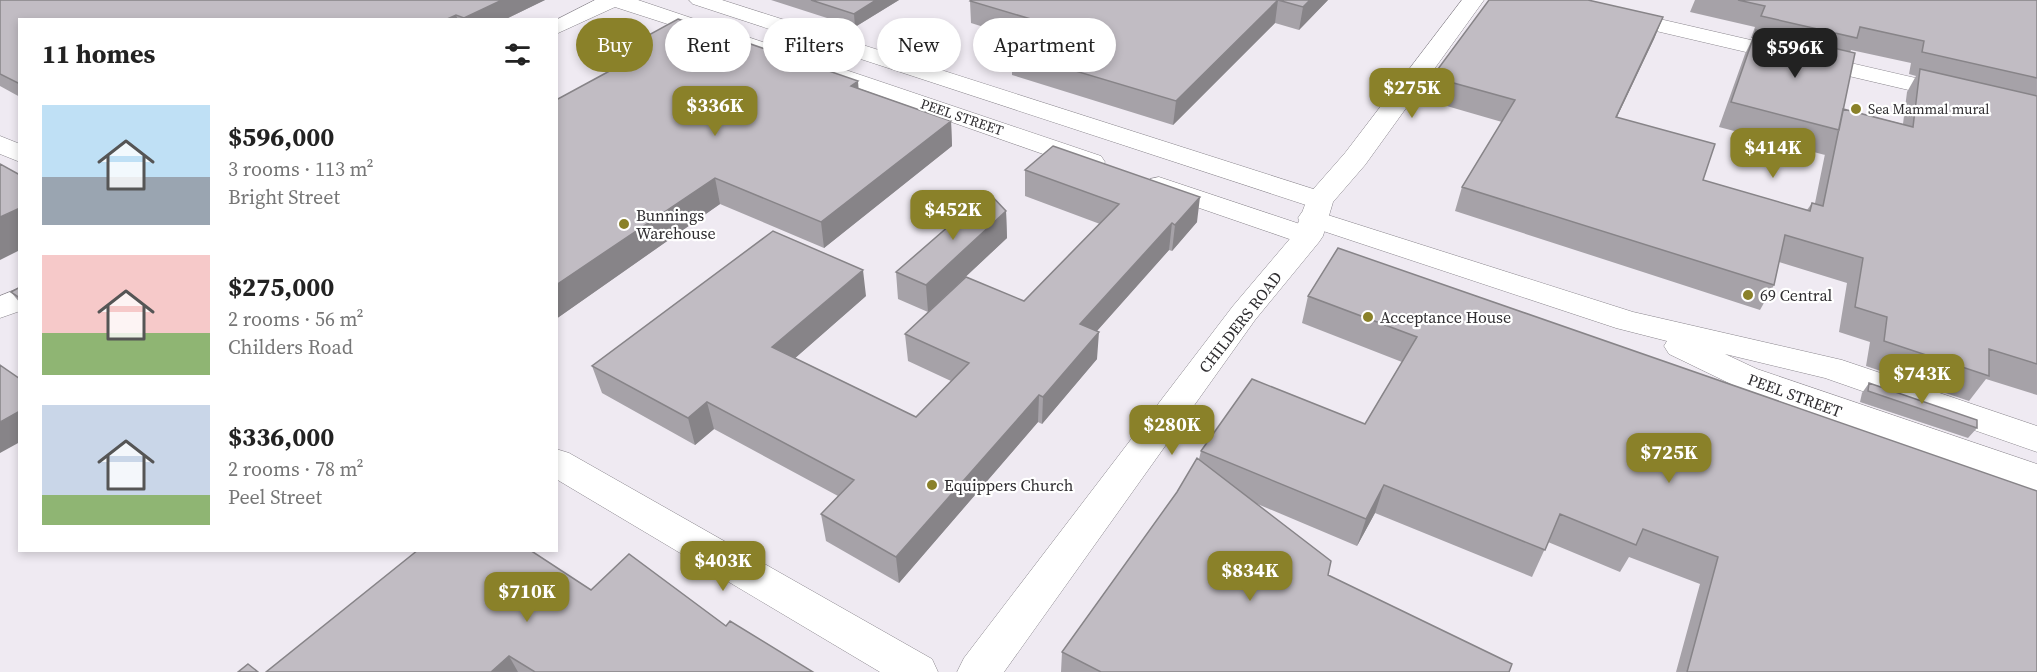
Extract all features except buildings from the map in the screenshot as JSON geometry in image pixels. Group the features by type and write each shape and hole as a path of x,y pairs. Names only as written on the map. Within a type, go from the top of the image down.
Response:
{"street":[{"path":"558,27 614,0"},
{"name":"PEEL STREET","path":"614,0 720,33 1127,174 1313,218"},
{"name":"PEEL STREET","path":"700,0 1313,218 1627,321 1831,368 2037,439"},
{"name":"CHILDERS ROAD","path":"979,672 1473,0"},
{"path":"1549,0 2037,113"},
{"path":"0,144 18,153"},
{"path":"0,308 18,299"},
{"name":"PEEL STREET","path":"1627,321 1745,377 2037,478"},
{"path":"558,463 917,672"}],"place":[{"name":"Sea Mammal mural","path":"1856,109"},
{"name":"Bunnings Warehouse","path":"624,224"},
{"name":"69 Central","path":"1748,295"},
{"name":"Acceptance House","path":"1368,317"},
{"name":"Equippers Church","path":"932,485"}]}
